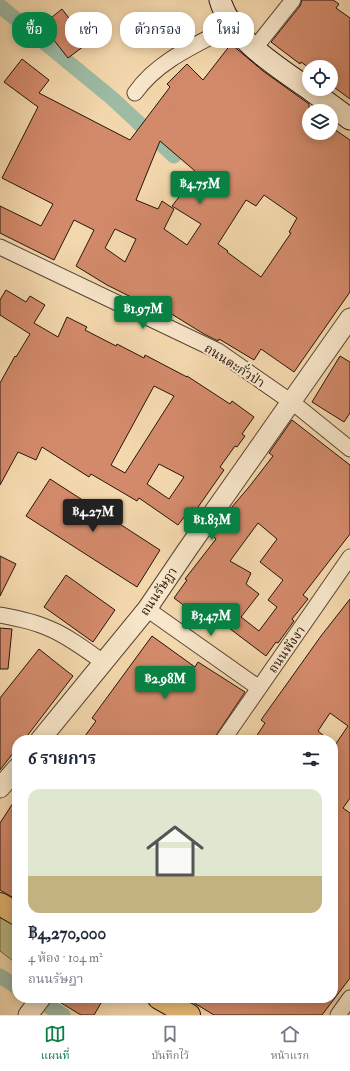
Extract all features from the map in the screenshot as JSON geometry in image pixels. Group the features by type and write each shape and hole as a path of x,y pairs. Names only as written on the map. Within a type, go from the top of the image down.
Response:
{"main road":[{"path":"221,1 226,12"},
{"path":"254,49 302,84"},
{"path":"319,96 350,118"},
{"path":"0,904 12,911"},
{"path":"168,1003 189,1015"}],"street":[{"path":"254,49 293,0"},
{"path":"135,94 147,78 171,58 203,41"},
{"name":"ถนนตะกั่วป่า","path":"0,247 218,351 292,402 350,449"},
{"name":"ถนนรัษฎา","path":"44,735 147,609 350,318"},
{"name":"ถนนพังงา","path":"226,735 350,557"},
{"path":"147,609 259,688"},
{"path":"0,616 37,623 50,628 103,662"},
{"path":"0,788 12,774"},
{"path":"338,1015 350,998"},
{"path":"28,1015 37,1003"}],"green space":[{"path":"0,910 12,917 12,960 0,951"}],"building":[{"path":"302,0 333,0 339,4 336,8 350,18 350,99 338,90 338,60 302,60 302,63 300,64 271,42 300,6"},
{"path":"62,9 65,13 65,48 81,48 68,58 57,44 57,13"},
{"path":"228,48 236,48 263,71 309,104 302,104 302,140 338,140 338,132 350,140 350,292 294,372 261,349 254,360 219,339 218,341 204,334 165,310 163,312 150,304 149,306 107,285 76,266 94,230 74,220 54,260 0,233 0,206 41,226 53,204 2,178 38,107 4,82 22,59 49,80 39,93 130,140 170,87 167,84 187,64 203,80","holes":["160,141 195,171 194,174 196,175 172,206 201,224 187,245 164,229 174,209 162,201 158,209 136,200","264,195 297,218 289,232 291,233 261,277 218,244 246,200 256,206","115,229 136,239 125,262 105,248"]},
{"path":"6,290 26,302 30,296 45,305 34,323 58,337 67,317 87,327 85,330 116,346 117,344 144,358 145,355 187,376 230,404 232,401 254,417 242,434 245,436 237,447 235,446 220,467 224,470 196,510 192,507 178,525 139,498 137,501 91,474 89,477 42,447 36,460 18,452 0,485 0,383 15,356 16,357 30,334 0,315 0,300","holes":["154,386 174,396 125,473 111,465","159,464 184,477 169,499 147,484"]},
{"path":"340,356 350,362 350,413 344,422 312,402"},
{"path":"292,420 350,465 350,534 303,595 308,599 292,619 294,621 278,643 276,642 266,656 221,622 215,629 174,598 187,580 185,579 216,539 213,536 225,515 273,456 269,453","holes":["258,523 277,539 260,562 283,580 268,600 277,607 259,631 241,617 259,594 246,584 251,573 230,561"]},
{"path":"50,479 160,550 137,587 26,516"},
{"path":"0,556 16,564 0,596"},
{"path":"66,575 115,610 93,642 44,607"},
{"path":"350,599 350,798 343,808 350,813 350,978 338,994 338,741 348,726 330,713 318,731 323,735 257,735 265,723 261,720 321,636"},
{"path":"0,628 12,629 8,669 0,669"},
{"path":"152,636 195,667 198,662 245,692 216,735 86,735 96,721 92,718"},
{"path":"39,649 73,676 28,735 12,735 12,754 0,770 0,698"},
{"path":"12,805 12,897 0,890 0,823"},
{"path":"61,1003 101,1003 94,1015 81,1015"},
{"path":"194,1003 331,1003 322,1015 214,1015"}],"waterway":[{"path":"0,6 113,99 174,156"},
{"path":"0,976 12,984"},
{"path":"43,1003 63,1015"}]}
